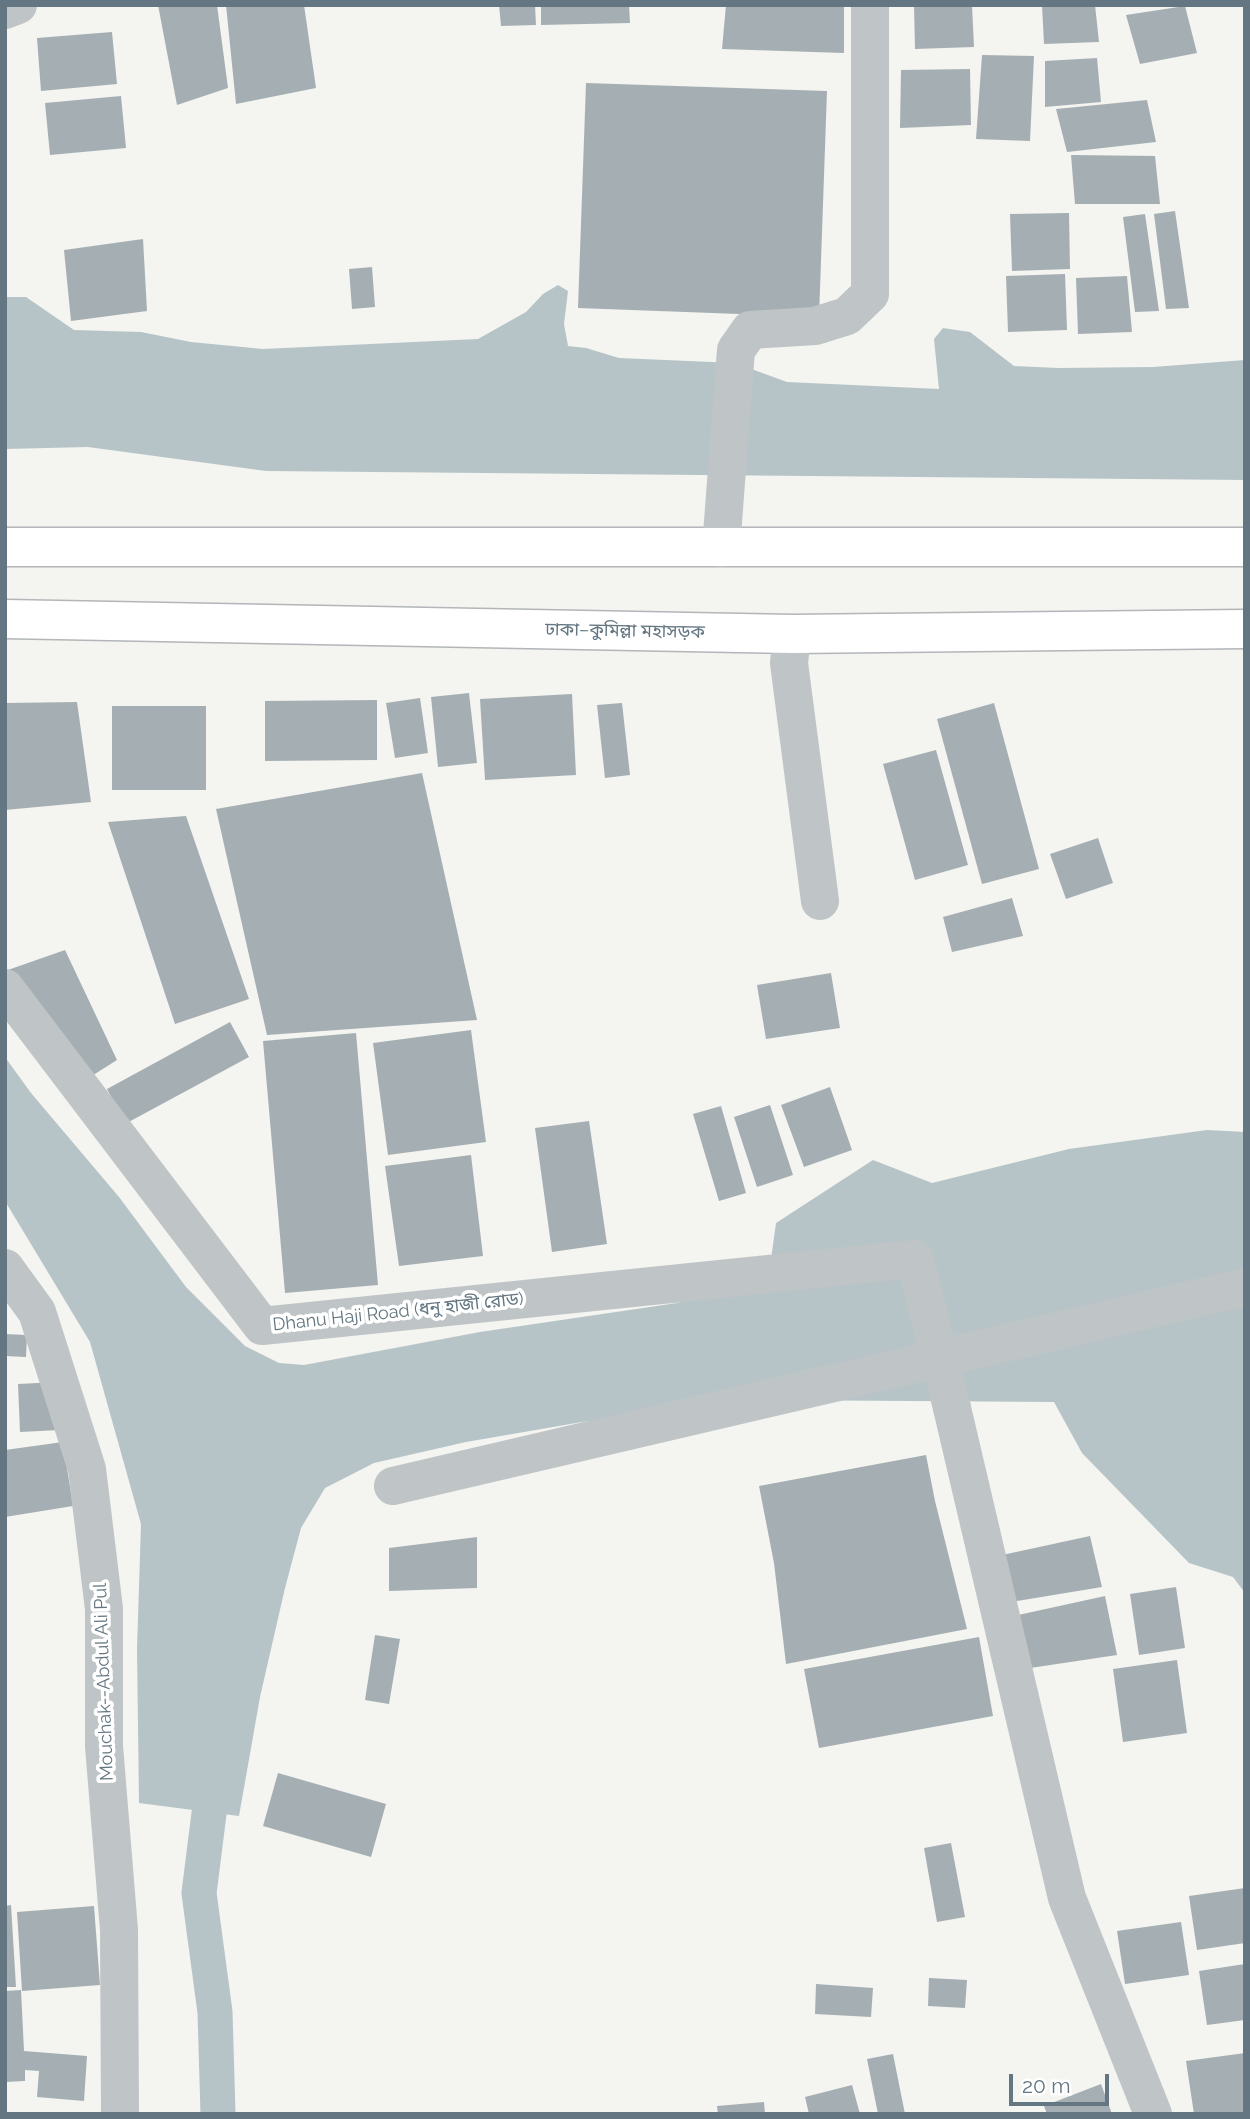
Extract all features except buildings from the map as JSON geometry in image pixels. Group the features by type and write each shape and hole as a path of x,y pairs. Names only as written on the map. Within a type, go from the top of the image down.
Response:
{"highway":[{"path":"5,547 1245,547"},
{"name":"ঢাকা–কুমিল্লা মহাসড়ক","path":"5,619 792,634 1245,629"}],"street":[{"path":"5,10 18,5"},
{"path":"721,548 736,350 750,330 815,327 847,316 870,294 870,5"},
{"path":"792,634 789,663 820,901"},
{"name":"Dhanu Haji Road (ধনু হাজী রোড)","path":"5,988 262,1326 915,1259 1068,1898 1153,2114"},
{"name":"Mouchak--Abdul Ali Pul","path":"5,1268 21,1313 87,1469 104,1609 104,1746 119,1930 120,2114"},
{"path":"393,1486 1245,1287"}],"shaded area":[{"path":"558,285 568,291 564,324 568,346 586,348 619,358 735,363 787,382 939,389 934,339 943,328 970,332 1014,366 1153,367 1245,360 1245,480 266,471 88,447 5,449 5,297 26,297 74,330 141,332 191,342 263,349 478,339 526,312 543,294"},
{"path":"5,1057 31,1093 119,1197 186,1287 245,1346 279,1363 304,1365 480,1332 677,1303 769,1274 776,1223 873,1160 932,1183 1069,1149 1207,1130 1245,1132 1245,1593 1233,1577 1189,1563 1082,1453 1054,1402 764,1400 582,1422 466,1442 374,1463 325,1488 301,1528 285,1588 260,1697 239,1816 139,1803 137,1649 141,1524 90,1342 5,1201"}],"waterway":[{"path":"215,1766 199,1893 215,2012 218,2114"}]}
